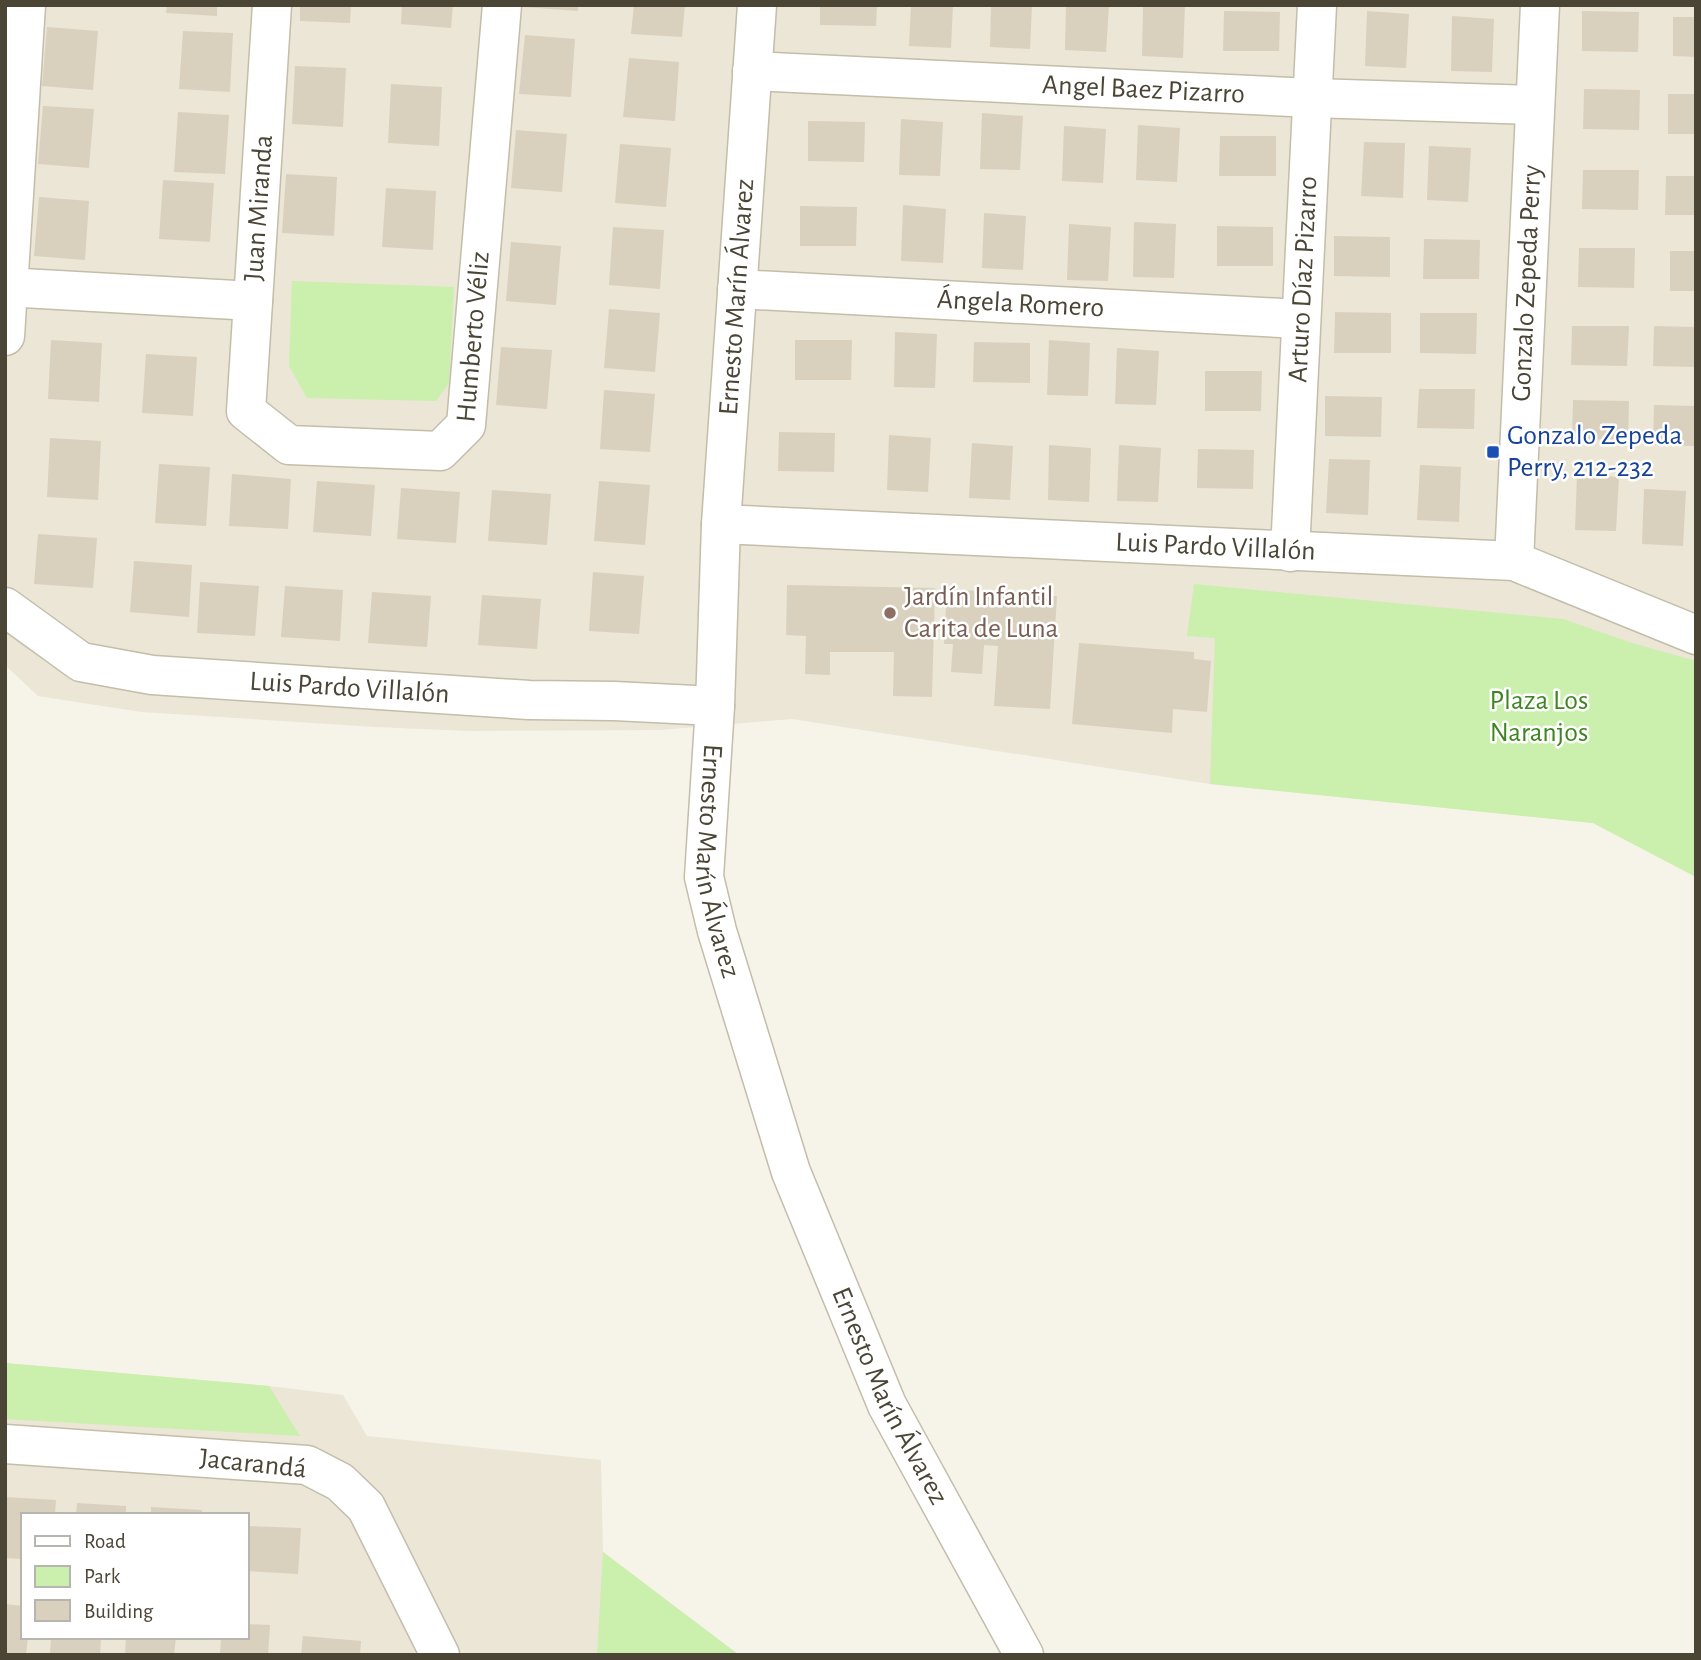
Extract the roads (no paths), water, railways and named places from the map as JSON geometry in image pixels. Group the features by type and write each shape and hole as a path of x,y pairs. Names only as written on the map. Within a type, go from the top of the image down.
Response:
{"street":[{"path":"5,336 26,5"},
{"name":"Juan Miranda","path":"246,411 272,5"},
{"name":"Humberto Véliz","path":"246,411 289,445 440,451 466,425 502,5"},
{"name":"Ernesto Marín Álvarez","path":"757,5 720,524 715,706 704,877 717,931 791,1172 887,1405 1024,1655"},
{"name":"Arturo Díaz Pizarro","path":"1290,552 1317,5"},
{"name":"Gonzalo Zepeda Perry","path":"1514,561 1540,5"},
{"name":"Angel Baez Pizarro","path":"752,71 1312,98 1535,105"},
{"path":"8,287 253,301"},
{"name":"Ángela Romero","path":"737,289 1301,319"},
{"name":"Luis Pardo Villalón","path":"720,524 1514,561 1696,635"},
{"name":"Luis Pardo Villalón","path":"5,607 81,662 152,675 528,700 715,706"},
{"name":"Jacarandá","path":"5,1444 307,1465 340,1482 366,1507 440,1655"}],"place":[{"name":"Gonzalo Zepeda Perry, 212-232","path":"1493,452"},
{"name":"Jardín Infantil Carita de Luna","path":"890,613"}],"park label":[{"name":"Plaza Los Naranjos","path":"1539,717"}]}
